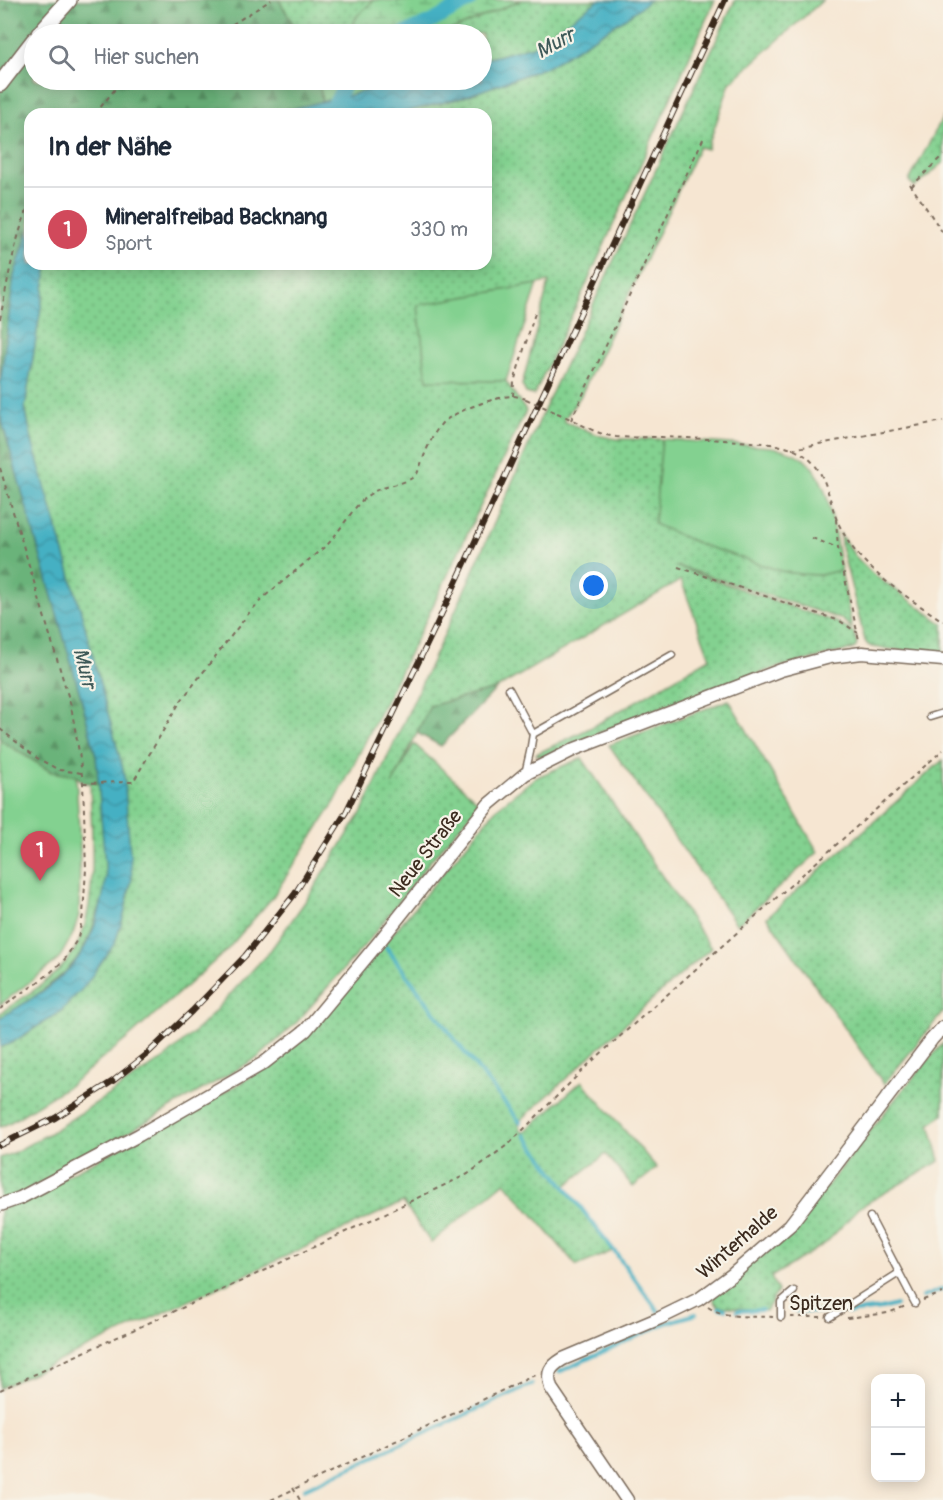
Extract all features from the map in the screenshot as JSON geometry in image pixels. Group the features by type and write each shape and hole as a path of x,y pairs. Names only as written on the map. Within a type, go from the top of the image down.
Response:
{"street":[{"path":"48,24 69,0"},
{"path":"0,84 24,53"},
{"name":"Neue Straße","path":"0,1205 20,1198 255,1069 306,1030 489,804 525,774 575,749 781,670 830,657 862,653 943,660"},
{"name":"Winterhalde","path":"551,1367 563,1359 701,1298 790,1225 932,1038 943,1027"},
{"path":"551,1367 549,1374 551,1388 627,1500"}],"lane":[{"path":"533,734 672,655"},
{"path":"509,689 533,734 525,774"},
{"path":"930,717 943,713"},
{"path":"870,1217 915,1303"},
{"path":"830,1317 899,1273"},
{"path":"781,1317 781,1302 794,1291"}],"path":[{"path":"233,24 271,0"},
{"path":"101,108 114,90"},
{"path":"571,420 704,137"},
{"path":"943,155 911,186 943,232"},
{"path":"0,319 9,271 24,216"},
{"path":"513,396 514,382 535,313"},
{"path":"83,783 133,782 180,702 264,597 328,544 369,494 406,481 417,474 433,437 444,422 496,398 513,396 526,399 593,432 619,437 756,442 792,449 810,460 822,475 836,516 858,556 874,572 943,621"},
{"path":"792,449 943,422"},
{"path":"0,468 71,706 83,783 86,869 83,915 78,938 65,959 49,974 20,997 0,1009"},
{"path":"836,516 838,548 862,653"},
{"path":"812,538 838,548"},
{"path":"678,567 840,621 858,633"},
{"path":"0,729 37,758 59,770 82,773"},
{"path":"0,1390 246,1279 468,1174 510,1143 590,1063 943,750"},
{"name":"Spitzen","path":"701,1298 717,1313 726,1315 848,1318 888,1313 943,1293"},
{"path":"271,1500 551,1367"},
{"path":"293,1488 300,1500"}],"green space":[{"path":"0,0 279,0 293,24 24,24 24,90 320,90 322,102 296,108 24,108 24,245 14,276 0,385"},
{"path":"279,0 374,0 356,18 354,24 293,24"},
{"path":"374,0 521,0 466,24 354,24 356,17"},
{"path":"521,0 599,0 533,46 492,57 492,24 466,24"},
{"path":"650,0 715,0 534,395 526,393 522,385 549,282 418,305 427,380 506,381 526,411 428,616 335,802 272,898 226,951 128,1038 70,1085 0,1127 0,1047 10,1044 60,1012 115,943 132,878 25,407 47,270 492,270 492,108 421,108 483,90 492,90 492,87 549,66 626,18"},
{"path":"735,0 823,0 730,83 707,149 699,147 580,397 563,421 601,436 617,439 662,439 655,524 703,545 781,571 820,575 841,570 852,628 841,619 677,567 838,623 854,633 856,647 779,667 720,686 654,710 541,757 536,754 592,727 710,658 681,580 496,689 430,706 392,785 414,744 480,803 432,859 370,939 297,1022 259,1057 21,1194 0,1200 0,1158 50,1133 165,1058 202,1025 270,951 307,899 362,812 457,607 548,401"},
{"path":"320,90 371,90 322,102"},
{"path":"943,117 943,163 915,187 909,181"},
{"path":"538,284 506,381 427,380 418,305"},
{"path":"0,415 80,694 96,756 99,783 83,783 76,776 52,772 0,740"},
{"path":"662,439 771,447 791,452 802,458 812,467 826,493 841,570 820,575 781,571 702,545 654,524"},
{"path":"840,534 855,556 872,573 943,624 943,655 868,645 865,641 841,546"},
{"path":"496,689 441,746 417,733 430,706"},
{"path":"729,700 818,852 737,925 609,745"},
{"path":"0,740 51,772 76,776 80,848 79,915 73,934 59,959 0,1005"},
{"path":"582,758 711,948 518,1123 523,1133 582,1081 657,1168 633,1187 606,1154 564,1187 613,1251 577,1266 505,1182 431,1243 403,1202 0,1388 0,1210 203,1105 269,1066 311,1032 497,808 535,778"},
{"path":"943,760 943,1012 884,1084 767,917"},
{"path":"90,783 99,783 106,876 104,894 90,935 79,956 65,972 30,1000 0,1018 0,1013 59,970 77,945 90,901 92,851"},
{"path":"943,1043 943,1115 930,1124 940,1161 860,1207 826,1243 771,1277 778,1291 766,1311 718,1306 714,1301 715,1292 799,1222 896,1098"}],"water":[{"name":"Murr","path":"599,0 650,0 626,18 549,66 492,87 492,57 533,46"},
{"path":"370,90 483,90 421,108 296,108"},
{"name":"Murr","path":"24,245 24,270 47,270 25,407 32,441 124,773 132,878 115,943 84,987 60,1012 10,1044 0,1047 0,1018 54,982 73,965 80,955 98,917 106,876 96,756 0,415 0,385 14,276"}],"waterway":[{"path":"426,24 471,0"},
{"path":"332,108 342,90"},
{"path":"386,947 520,1122"},
{"path":"525,1135 658,1311"},
{"path":"923,1297 943,1289"},
{"path":"847,1313 896,1305"},
{"path":"719,1308 725,1309"},
{"path":"737,1311 762,1310"},
{"path":"796,1311 825,1313"},
{"path":"559,1372 666,1323 696,1314"},
{"path":"304,1489 532,1384"}],"railway":[{"path":"0,1145 55,1118 113,1081 146,1055 245,956 294,895 346,812 435,628 725,0"}],"place":[{"name":"Mineralfreibad Backnang","path":"40,881"}]}
